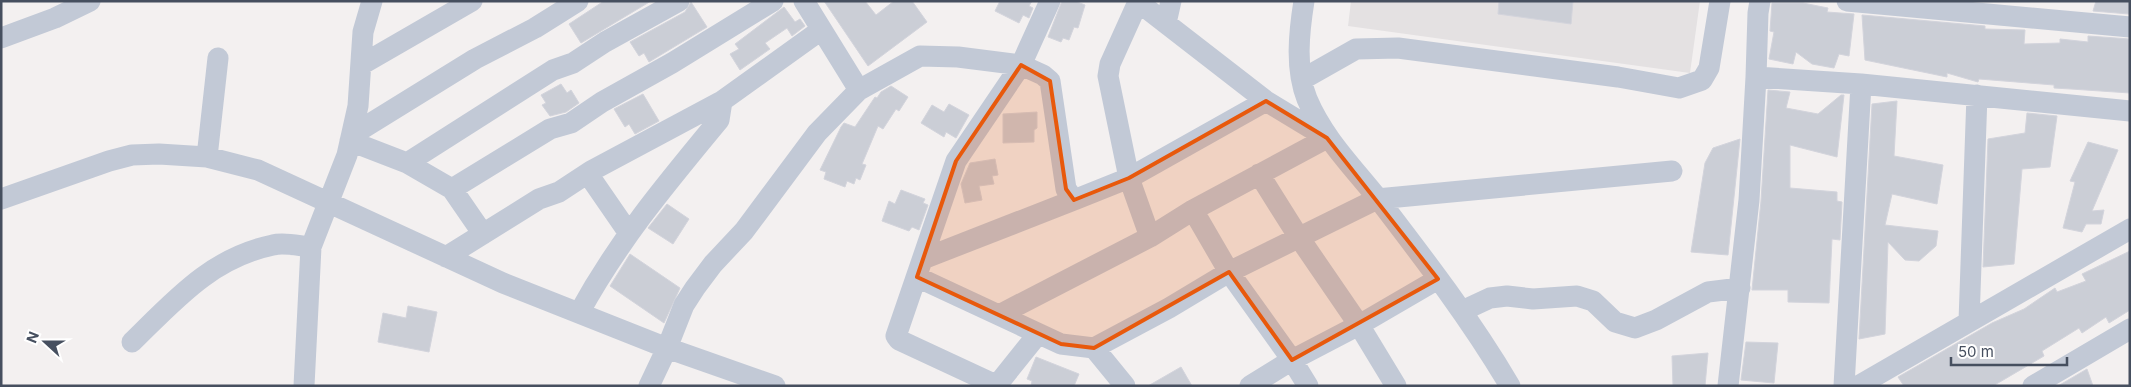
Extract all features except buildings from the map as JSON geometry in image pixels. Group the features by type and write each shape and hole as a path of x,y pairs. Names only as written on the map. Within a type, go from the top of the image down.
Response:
{"street":[{"path":"1,38 52,10 90,1"},
{"path":"304,386 311,247 330,202 351,138 358,106 363,32 372,1"},
{"path":"362,65 472,1"},
{"path":"351,138 476,59 535,28 578,1"},
{"path":"407,163 553,70 574,63 605,42 679,1"},
{"path":"452,189 550,129 570,123 602,102 672,63 774,1"},
{"path":"804,1 859,90"},
{"path":"1038,334 997,385 897,339 896,336 956,161 1021,66 1050,1"},
{"path":"1150,237 1129,178 1108,76 1110,64 1138,1 1266,101 1327,138"},
{"path":"1166,24 1171,1"},
{"path":"1304,1 1299,62 1307,97 1327,138 1378,199 1480,335 1510,386"},
{"path":"1303,79 1356,49 1398,48 1618,76 1679,88 1702,80 1709,68 1720,1"},
{"path":"1728,386 1749,200 1760,1"},
{"path":"1847,1 1961,6 2130,27"},
{"path":"446,258 539,199 559,192 588,174 722,101 821,30"},
{"path":"649,386 684,305 695,288 713,264 744,231 817,133 859,90 920,56 958,56 1021,66 1043,75 1050,81 1066,189 1074,200"},
{"path":"207,157 218,58"},
{"path":"1756,77 1861,84 2130,111"},
{"path":"1844,386 1861,84"},
{"path":"1969,321 1977,95"},
{"path":"579,313 602,271 628,232 719,120 722,101"},
{"path":"920,268 1074,200 1129,178 1266,101"},
{"path":"351,138 407,163 452,189 483,234"},
{"path":"1000,315 1150,237 1193,210 1327,138"},
{"path":"1,199 109,161 132,155 174,154 207,157 258,170 330,202 446,258 667,348 775,386"},
{"path":"920,268 1000,315 1038,334 1062,344 1094,348 1169,308 1229,272 1298,236 1378,199 1672,171"},
{"path":"588,174 628,232"},
{"path":"1258,174 1359,324 1396,386"},
{"path":"1193,210 1229,272 1292,360 1308,386"},
{"path":"1858,386 2130,229"},
{"path":"132,342 181,294 209,271 244,254 274,244 311,247"},
{"path":"1250,386 1292,360 1438,279"},
{"path":"1462,311 1490,298 1507,296 1534,299 1577,296 1593,301 1615,322 1635,328 1656,320 1708,292 1740,288"},
{"path":"2033,386 2130,329"},
{"path":"1094,348 1125,386"}],"highlighted area":[{"path":"1021,65 1050,81 1066,189 1074,200 1129,178 1266,101 1327,138 1438,279 1292,360 1229,272 1094,348 1061,344 917,277 956,161"}],"shaded area":[{"path":"1351,1 1700,1 1690,73 1348,26"}]}
